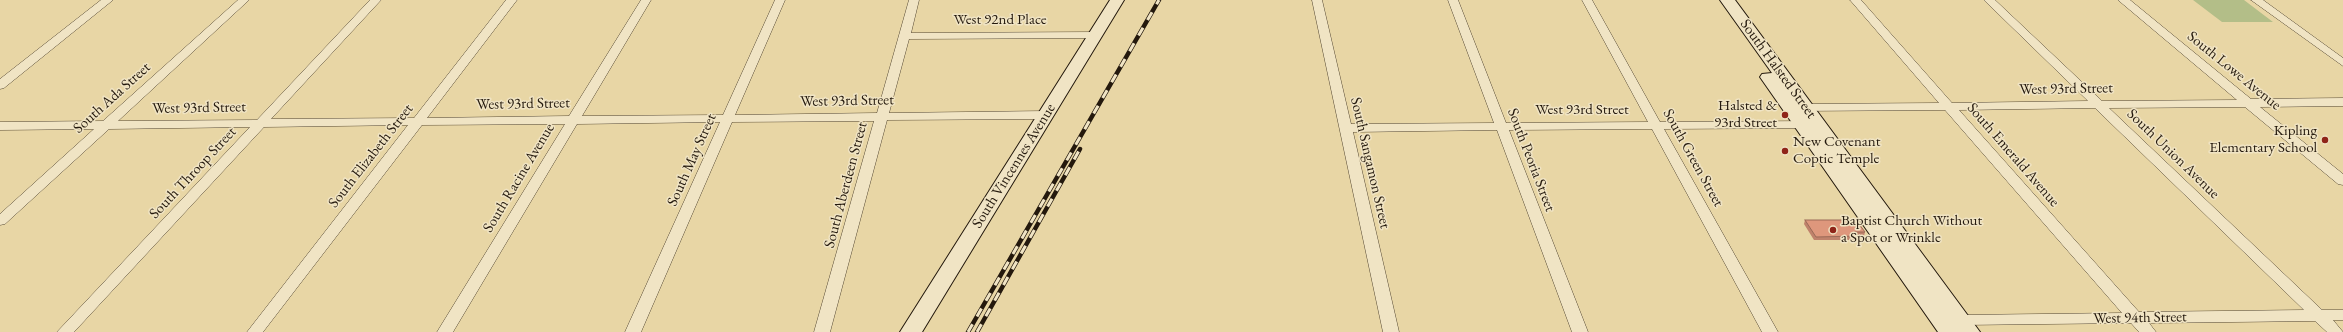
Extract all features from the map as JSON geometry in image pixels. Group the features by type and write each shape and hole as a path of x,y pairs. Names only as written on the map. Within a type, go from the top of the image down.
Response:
{"main road":[{"name":"South Vincennes Avenue","path":"911,332 1117,0"},
{"name":"South Halsted Street","path":"1713,0 1804,116 1960,328"},
{"name":"South Halsted Street","path":"1728,0 1937,315 1960,328"}],"street":[{"path":"0,85 108,0"},
{"name":"South Ada Street","path":"0,221 244,0"},
{"name":"South Throop Street","path":"65,332 376,0"},
{"name":"South Elizabeth Street","path":"254,332 512,0"},
{"name":"South Racine Avenue","path":"445,332 646,0"},
{"name":"South May Street","path":"633,332 780,0"},
{"name":"South Aberdeen Street","path":"822,332 914,0"},
{"name":"South Sangamon Street","path":"1317,0 1391,332"},
{"name":"South Peoria Street","path":"1453,0 1580,332"},
{"name":"South Green Street","path":"1587,0 1770,332"},
{"name":"South Emerald Avenue","path":"1855,0 2148,332"},
{"name":"South Union Avenue","path":"1989,0 2336,332"},
{"name":"South Lowe Avenue","path":"2123,0 2343,181"},
{"path":"2256,0 2343,63"},
{"name":"West 92nd Place","path":"904,36 1096,34"},
{"name":"West 93rd Street","path":"1346,128 1656,126 1949,106 2343,102"},
{"name":"West 93rd Street","path":"0,126 1046,115"},
{"name":"West 94th Street","path":"1960,328 2135,318 2343,315"}],"green space":[{"path":"2193,0 2244,0 2273,22 2222,22"}],"building":[{"name":"Baptist Church Without a Spot or Wrinkle","path":"1805,220 1856,220 1865,232 1854,232 1857,236 1816,237"}],"railway":[{"path":"968,332 1159,0"},
{"path":"977,332 1080,149"}],"place":[{"name":"Halsted & 93rd Street","path":"1785,115"},
{"name":"Kipling Elementary School","path":"2325,140"},
{"name":"New Covenant Coptic Temple","path":"1785,151"},
{"name":"Baptist Church Without a Spot or Wrinkle","path":"1833,230"}]}
